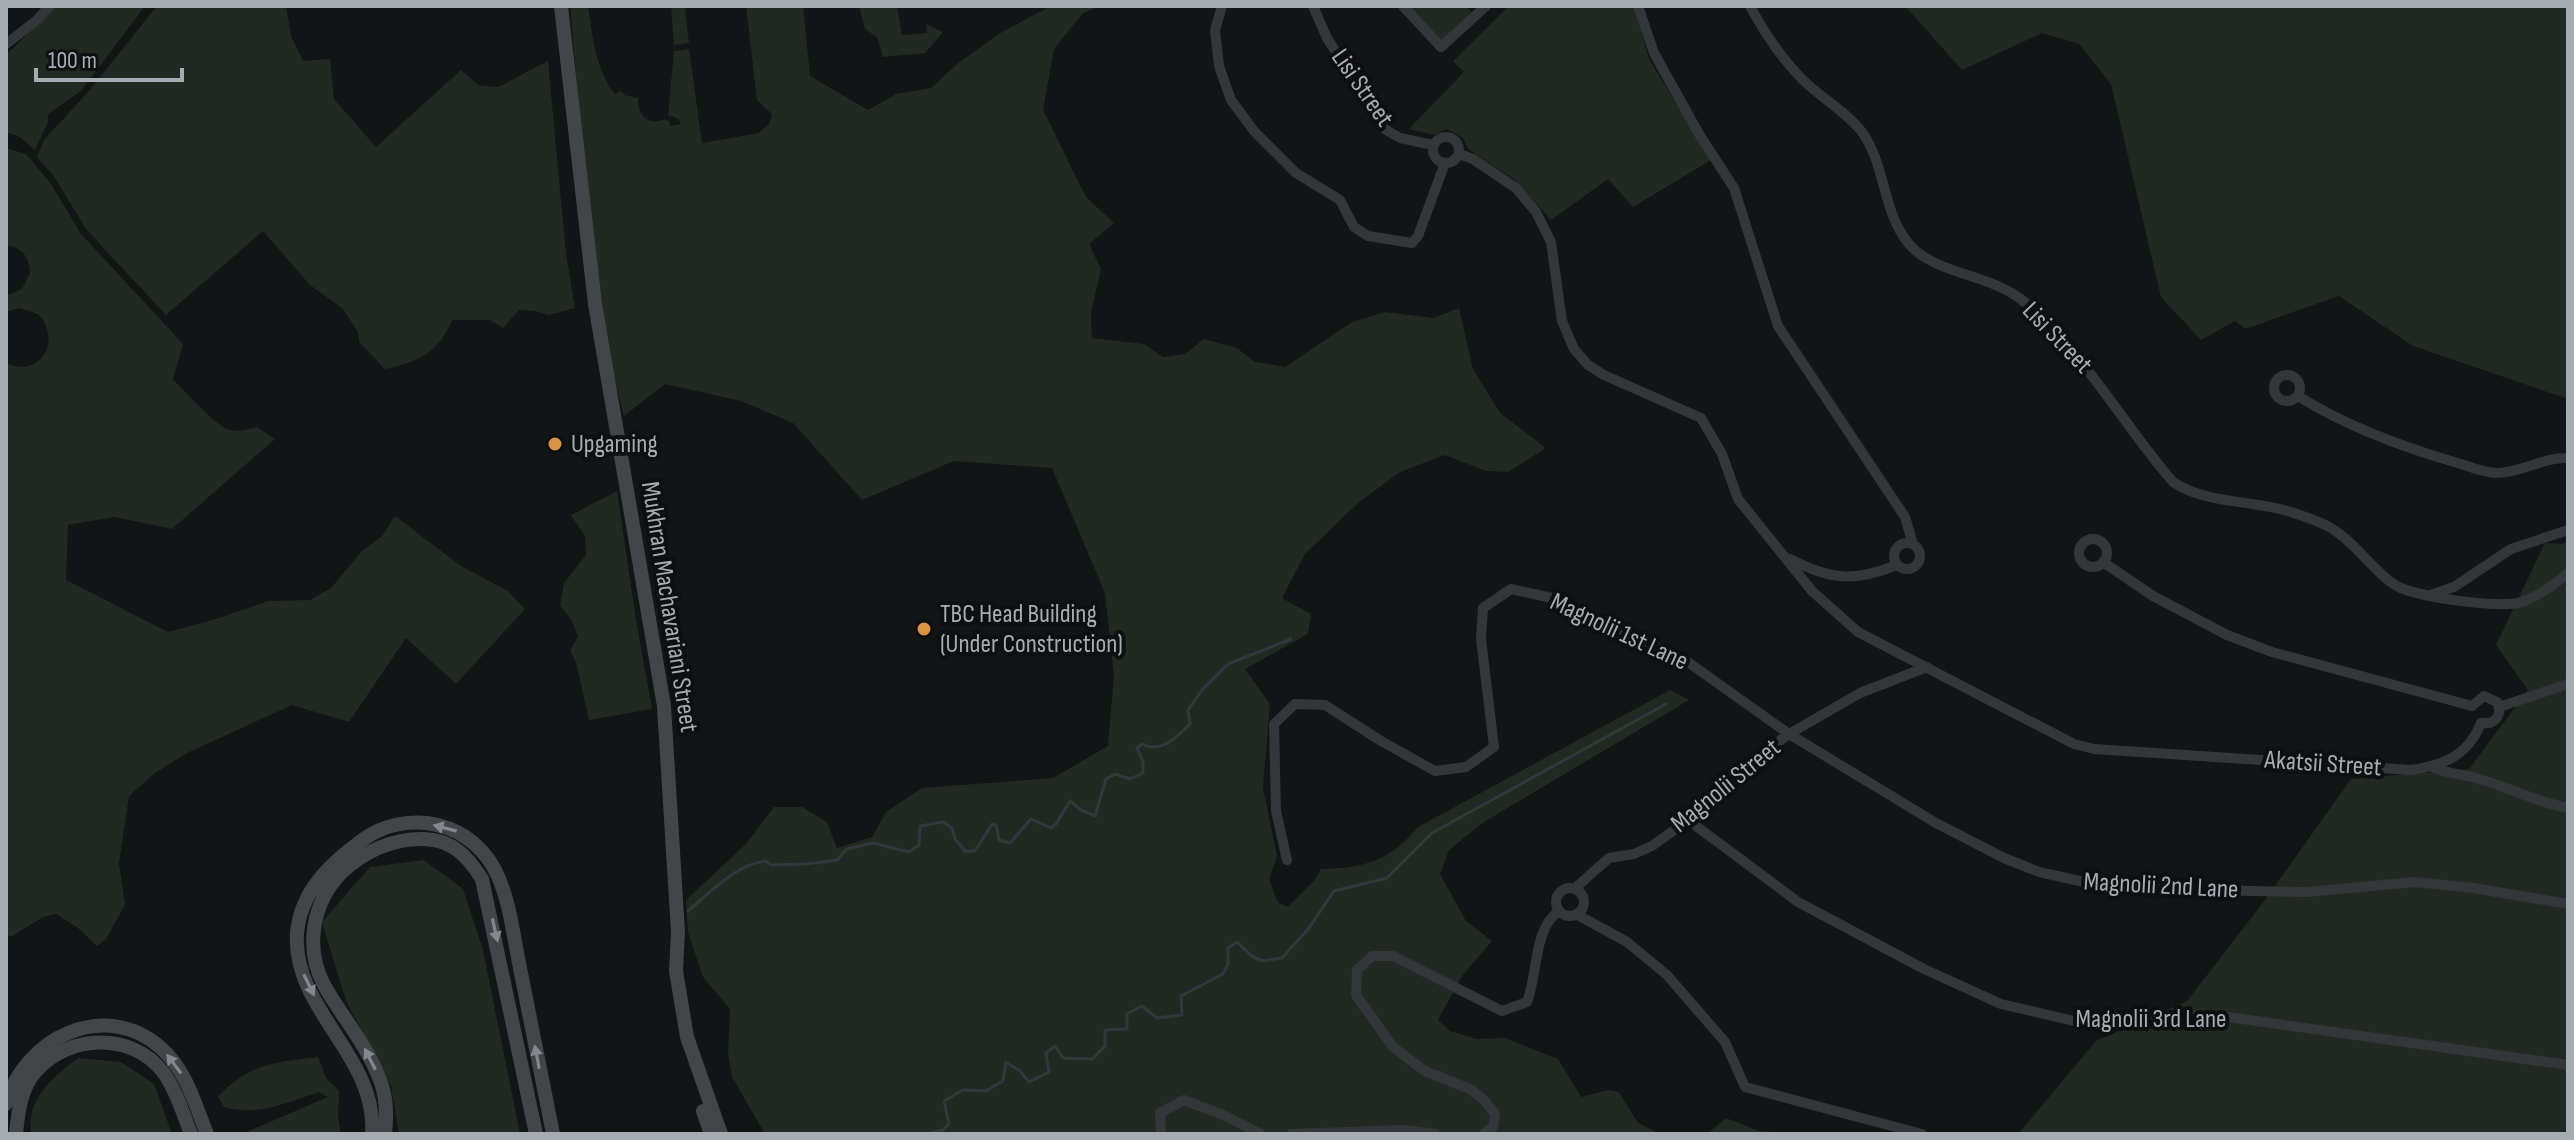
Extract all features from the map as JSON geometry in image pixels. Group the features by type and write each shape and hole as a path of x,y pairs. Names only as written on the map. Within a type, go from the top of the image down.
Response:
{"main road":[{"name":"Mukhran Machavariani Street","path":"561,6 595,304 664,706 678,932 676,971 687,1037 721,1134"},
{"path":"372,1134 374,1114 368,1092 306,982 299,961 297,936 304,901 322,874 371,834 414,822 460,832 481,851 494,869 508,906 553,1134"},
{"path":"385,1134 387,1107 382,1083 362,1043 323,983 317,963 314,924 321,899 349,866 378,848 408,839 431,839 451,845 470,860 482,879 536,1134"},
{"name":"Mukhran Machavariani Street","path":"678,932 699,1049 730,1134"},
{"path":"676,971 675,1013 680,1044 711,1134"},
{"path":"6,1104 22,1066 53,1040 87,1027 123,1029 151,1040 173,1061 184,1077 207,1134"},
{"path":"16,1134 23,1091 35,1071 55,1054 91,1043 111,1042 141,1053 162,1071 180,1103 191,1134"}],"street":[{"path":"6,44 50,6"},
{"path":"1222,6 1215,30 1219,66 1231,100 1254,131 1296,173 1340,200 1354,227 1368,236 1412,243 1418,236 1445,163"},
{"name":"Lisi Street","path":"1313,6 1327,38 1386,130 1400,138 1433,145"},
{"path":"1403,6 1441,47 1486,6"},
{"path":"1459,154 1473,159 1516,188 1536,212 1551,242 1562,321 1574,349 1588,365 1604,375 1701,418 1722,454 1738,499 1784,557 1819,573 1846,577 1874,574 1897,565 1909,570 1919,562 1919,550 1913,544 1905,517 1778,326 1734,188 1699,134 1654,53 1638,6"},
{"name":"Lisi Street","path":"1750,6 1763,29 1801,78 1862,131 1871,147 1894,220 1910,245 1930,260 1989,282 2020,299 2079,356 2173,482 2187,491 2271,506 2332,528 2399,588 2438,598 2519,603 2547,590 2568,573"},
{"path":"1441,138 1452,138 1459,147 1459,154 1453,161 1445,163 1433,155 1433,145 1441,138"},
{"path":"2298,396 2331,417 2437,457 2492,473 2513,472 2546,459 2568,458"},
{"path":"2427,595 2454,587 2511,549 2568,530"},
{"path":"1897,565 1894,555 1897,548 1902,544 1913,544"},
{"name":"Akatsii Street","path":"1784,557 1812,591 1858,632 2084,747 2411,770 2433,767 2453,759 2475,739 2481,723"},
{"path":"2103,562 2153,596 2227,635 2272,652 2472,706"},
{"name":"Magnolii 1st Lane","path":"1287,860 1276,811 1274,724 1295,704 1325,705 1435,771 1466,767 1494,747 1481,639 1483,608 1511,589 1552,598 1685,660 1789,734"},
{"name":"Magnolii Street","path":"1574,889 1609,858 1634,854 1652,846 1688,820 1734,774 1789,734 1860,693 1927,667"},
{"path":"2499,707 2568,684"},
{"path":"2489,697 2499,707 2495,721 2481,723 2472,714 2472,706 2479,698 2489,697"},
{"name":"Magnolii 2nd Lane","path":"1789,734 1936,823 2004,858 2039,872 2078,882 2307,892 2415,882 2568,904"},
{"path":"2433,767 2568,808"},
{"name":"Magnolii 3rd Lane","path":"1688,820 1798,902 1924,969 2001,1004 2074,1021 2156,1015 2221,1016 2568,1065"},
{"path":"1576,914 1584,903 1582,894 1574,889 1565,889 1558,894 1556,903 1559,911 1567,916 1576,914 1627,942 1667,975 1725,1042 1745,1087 1922,1134"},
{"path":"1483,1134 1493,1127 1495,1114 1472,1090 1425,1071 1393,1047 1356,995 1357,970 1372,956 1393,956 1502,1011 1527,1002 1534,986 1535,963 1550,918 1559,911"},
{"path":"1161,1134 1160,1113 1184,1100 1261,1134"},
{"path":"1291,1134 1403,1130 1435,1134"}],"shaded area":[{"path":"57,6 145,6 81,91 48,114 48,122 35,150 20,137 6,132 6,55"},
{"path":"157,6 286,6 291,36 303,61 330,59 334,99 376,147 461,70 478,85 498,87 548,61 566,254 575,308 549,315 519,310 503,328 490,320 452,320 441,341 426,354 385,369 359,342 358,332 342,308 310,285 263,231 166,315 86,229 53,175 37,157 44,140 88,92"},
{"path":"570,6 588,6 596,52 608,84 615,94 621,91 624,95 638,98 642,114 648,120 664,119 669,121 670,126 680,124 679,119 668,115 674,51 689,49 702,143 759,133 769,124 772,114 757,100 746,6 803,6 810,76 868,110 896,94 931,88 957,64 1002,32 1051,6 1101,6 1083,13 1054,49 1043,110 1086,197 1114,223 1089,244 1101,269 1091,313 1092,338 1144,344 1163,357 1185,354 1204,339 1237,348 1255,362 1285,367 1352,322 1385,312 1433,318 1459,308 1473,369 1500,413 1546,448 1508,472 1486,471 1445,455 1400,472 1358,503 1305,554 1282,598 1311,614 1308,634 1245,669 1270,704 1263,788 1277,856 1269,880 1278,903 1288,907 1314,881 1321,869 1350,867 1386,855 1408,839 1418,827 1670,690 1689,700 1484,822 1449,850 1440,874 1466,921 1492,941 1462,976 1438,1020 1450,1031 1477,1039 1505,1038 1558,1059 1581,1097 1608,1090 1619,1092 1638,1123 1661,1134 765,1134 732,1077 728,1053 730,1009 703,977 688,932 686,900 746,844 774,807 802,807 827,822 837,848 872,837 886,812 922,788 1053,778 1108,746 1114,675 1105,593 1052,468 954,461 862,500 793,423 741,401 665,384 624,416 602,315 595,264"},
{"path":"671,6 685,6 689,43 674,45"},
{"path":"859,6 897,6 902,35 927,33 926,24 943,32 925,53 883,57 877,37 865,29"},
{"path":"1403,6 1466,6 1475,16 1441,47"},
{"path":"1509,6 1634,6 1649,59 1711,160 1633,207 1608,179 1551,220 1515,180 1468,149 1463,138 1447,129 1434,135 1409,129 1464,72 1453,61"},
{"path":"1905,6 2568,6 2568,399 2413,346 2339,296 2245,329 2235,321 2201,340 2161,297 2111,84 2079,44 2042,33 1962,70"},
{"path":"6,148 26,154 51,184 81,234 183,344 173,379 225,428 237,431 257,427 275,439 172,529 114,517 68,525 66,580 168,632 269,601 310,600 331,588 362,551 382,536 395,516 461,566 508,591 525,609 456,684 406,638 349,722 292,705 187,753 155,773 129,796 119,863 125,905 106,939 97,946 78,928 56,914 43,917 11,937 6,935 6,363 18,367 38,362 48,346 48,335 38,314 19,308 6,312 6,296 22,289 30,273 24,254 6,245"},
{"path":"617,491 652,709 589,720 576,662 570,650 578,637 571,619 560,606 564,583 586,555 585,536 571,515"},
{"path":"2568,541 2568,1134 2018,1134 2096,1041 2187,1001 2265,900 2351,779 2469,769 2528,690 2496,645 2545,543 2562,544"},
{"path":"424,860 463,889 483,950 520,1134 399,1134 391,1086 346,1001 322,922 370,867"},
{"path":"318,1057 326,1078 339,1091 341,1134 242,1134 328,1097 319,1092 272,1107 236,1110 224,1107 218,1096 253,1070"},
{"path":"78,1058 121,1062 154,1084 172,1134 31,1134 37,1099 51,1081"},
{"path":"1726,1118 1759,1131 1810,1134 1707,1134"}],"waterway":[{"path":"688,911 724,880 755,863 806,864 837,860 847,849 873,843 909,852 919,845 920,826 943,822 952,828 955,839 965,851 975,851 992,824 996,825 999,840 1010,843 1031,819 1051,828 1070,801 1095,816 1106,779 1115,774 1130,779 1143,773 1143,762 1137,748 1142,744 1156,747 1180,734 1190,724 1188,710 1202,690 1228,664 1291,639"},
{"path":"927,1134 943,1130 949,1124 944,1101 963,1090 986,1091 1003,1081 1006,1062 1029,1082 1049,1072 1046,1053 1055,1046 1063,1058 1092,1059 1105,1046 1105,1030 1127,1029 1127,1014 1142,1006 1157,1018 1182,1015 1181,996 1223,974 1228,964 1228,948 1237,942 1253,957 1263,961 1282,958 1309,928 1334,891 1387,878 1432,833 1666,704"}],"place":[{"name":"Upgaming","path":"555,444"},
{"name":"TBC Head Building (Under Construction)","path":"924,629"}]}
